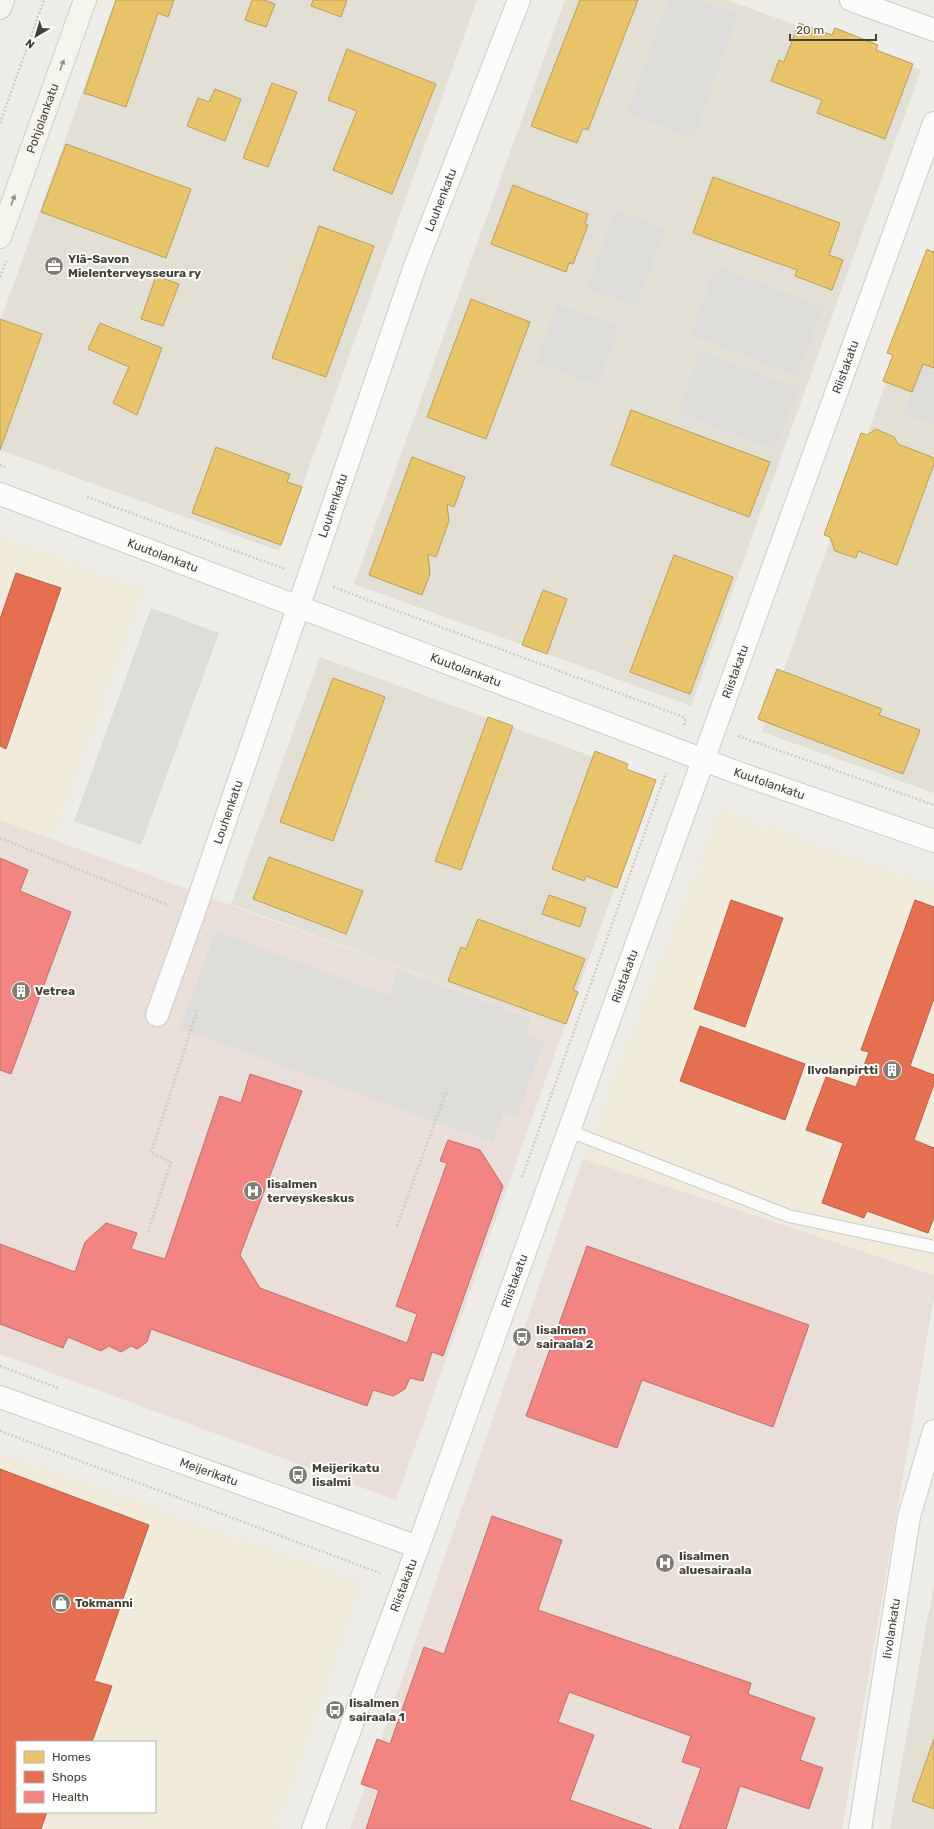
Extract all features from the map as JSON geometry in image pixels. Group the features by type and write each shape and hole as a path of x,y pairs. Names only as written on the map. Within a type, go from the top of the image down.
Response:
{"main road":[{"path":"0,8 3,0"},
{"name":"Pohjolankatu","path":"0,237 85,0"}],"street":[{"name":"Louhenkatu","path":"157,1015 193,915 415,266 519,0"},
{"path":"851,0 934,30"},
{"name":"Riistakatu","path":"313,1829 406,1581 934,123"},
{"name":"Kuutolankatu","path":"0,494 703,759 934,841"},
{"name":"Meijerikatu","path":"0,1397 418,1547"},
{"name":"Iivolankatu","path":"860,1829 909,1517 934,1431"}],"lane":[{"path":"568,1131 789,1216 934,1247"}],"path":[{"path":"0,123 44,0"},
{"path":"0,465 15,470"},
{"path":"81,495 714,728 934,805"},
{"path":"0,838 193,915"},
{"path":"148,1232 171,1162 151,1153 198,1008"},
{"path":"397,1226 446,1092"},
{"path":"0,1431 406,1581"}],"shaded area":[{"path":"115,0 477,0 279,551 0,450 0,322"},
{"path":"565,0 727,0 921,70 691,706 354,584"},
{"path":"668,0 699,0 738,14 694,138 627,114"},
{"path":"615,210 665,229 637,306 587,288"},
{"path":"934,246 934,793 762,732"},
{"path":"716,266 823,307 797,376 690,335"},
{"path":"557,304 619,326 598,385 536,363"},
{"path":"700,351 798,389 775,450 677,412"},
{"path":"923,364 934,368 934,425 904,414"},
{"path":"0,536 144,589 53,840 0,820"},
{"path":"151,608 219,633 141,845 74,821"},
{"path":"320,657 654,779 564,1028 231,904"},
{"path":"720,809 934,885 934,1275 583,1159"},
{"name":"Iisalmen terveyskeskus","path":"0,820 564,1028 396,1500 0,1354"},
{"path":"216,931 388,996 398,970 531,1019 526,1035 544,1042 517,1116 504,1112 493,1143 180,1028"},
{"name":"Iisalmen aluesairaala","path":"583,1159 934,1275 934,1297 842,1829 350,1829"},
{"path":"0,1452 362,1582 276,1829 0,1829"},
{"path":"934,1582 934,1829 890,1829"}],"building: Homes":[{"path":"116,0 174,0 168,17 158,13 126,107 84,93"},
{"path":"252,0 264,0 275,4 266,27 245,20"},
{"path":"313,0 347,0 341,17 311,6"},
{"path":"580,0 638,0 588,130 583,128 577,143 531,126"},
{"path":"799,23 832,35 835,28 878,45 876,50 913,64 885,139 817,113 822,100 771,81 779,60 784,62"},
{"path":"347,49 436,84 392,194 333,170 357,111 328,100"},
{"path":"272,83 297,92 268,167 243,158"},
{"path":"215,89 241,99 225,141 187,126 198,98 209,102"},
{"path":"66,144 191,189 166,258 41,212"},
{"path":"713,177 840,223 829,255 843,260 832,290 795,276 797,270 693,233"},
{"path":"513,185 588,214 585,224 588,225 573,264 569,263 566,272 491,244"},
{"path":"319,226 374,246 326,377 272,358"},
{"path":"927,249 932,252 934,251 934,368 923,364 912,392 883,381 893,355 887,353"},
{"path":"156,276 179,284 163,326 141,319"},
{"path":"471,299 530,322 486,439 427,417"},
{"path":"0,319 42,334 0,450"},
{"path":"100,323 162,348 137,415 113,403 129,367 88,349"},
{"path":"631,410 770,462 749,517 611,465"},
{"path":"876,429 894,437 898,444 934,458 934,464 897,565 858,551 856,558 835,551 830,537 824,535 861,433 867,435"},
{"path":"216,447 290,474 287,482 302,487 281,545 192,513"},
{"path":"412,457 465,477 454,507 447,504 449,521 436,557 428,554 430,574 422,595 369,575"},
{"path":"674,555 733,577 690,694 630,672"},
{"path":"543,590 567,599 547,654 522,645"},
{"path":"777,669 882,709 879,715 920,730 903,774 758,719"},
{"path":"333,678 385,697 333,841 280,822"},
{"path":"488,717 513,726 461,870 435,861"},
{"path":"595,751 628,764 626,769 656,780 617,888 586,876 584,881 552,869"},
{"path":"269,857 363,891 346,934 253,899"},
{"path":"549,895 586,908 580,927 542,914"},
{"path":"478,919 585,959 573,990 578,992 566,1024 448,981 461,947 466,949"},
{"path":"934,1739 934,1809 912,1801"}],"building: Shops":[{"path":"16,573 61,588 6,749 0,746 0,619"},
{"path":"731,900 783,918 745,1027 694,1009"},
{"name":"Ilvolanpirtti","path":"915,900 934,907 934,998 910,1066 934,1075 934,1084 914,1140 934,1148 934,1217 928,1233 867,1211 864,1218 822,1203 843,1143 806,1130 826,1077 856,1087 869,1052 861,1050"},
{"path":"700,1026 805,1064 785,1120 680,1081"},
{"name":"Tokmanni","path":"0,1469 149,1525 94,1681 112,1686 92,1741 16,1741 16,1813 47,1813 41,1829 0,1829"}],"building: Health":[{"name":"Vetrea","path":"0,858 28,870 20,891 71,912 11,1074 0,1070"},
{"path":"250,1074 302,1091 240,1255 260,1288 407,1343 417,1314 396,1306 447,1163 440,1161 448,1140 480,1150 503,1186 443,1356 432,1352 423,1381 410,1378 405,1389 393,1396 373,1390 367,1406 151,1329 147,1342 137,1349 131,1346 121,1352 109,1346 101,1351 68,1337 63,1348 0,1324 0,1244 75,1272 85,1242 106,1223 137,1233 131,1249 165,1259 220,1096 241,1103"},
{"path":"587,1246 809,1325 773,1427 642,1380 617,1448 526,1416"},
{"path":"492,1516 562,1540 538,1610 751,1683 748,1694 815,1718 800,1760 823,1768 809,1809 740,1786 726,1829 679,1829 701,1768 682,1762 691,1736 569,1692 558,1722 594,1735 570,1800 652,1829 366,1829 379,1790 361,1784 377,1739 390,1744 424,1647 444,1654"}],"place":[{"name":"Ylä-Savon Mielenterveysseura ry","path":"54,266"},
{"name":"Vetrea","path":"21,991"},
{"name":"Ilvolanpirtti","path":"892,1070"},
{"name":"Iisalmen terveyskeskus","path":"253,1191"},
{"name":"Iisalmen sairaala 2","path":"522,1337"},
{"name":"Meijerikatu Iisalmi","path":"298,1475"},
{"name":"Iisalmen aluesairaala","path":"665,1563"},
{"name":"Tokmanni","path":"61,1603"},
{"name":"Iisalmen sairaala 1","path":"335,1710"}]}
